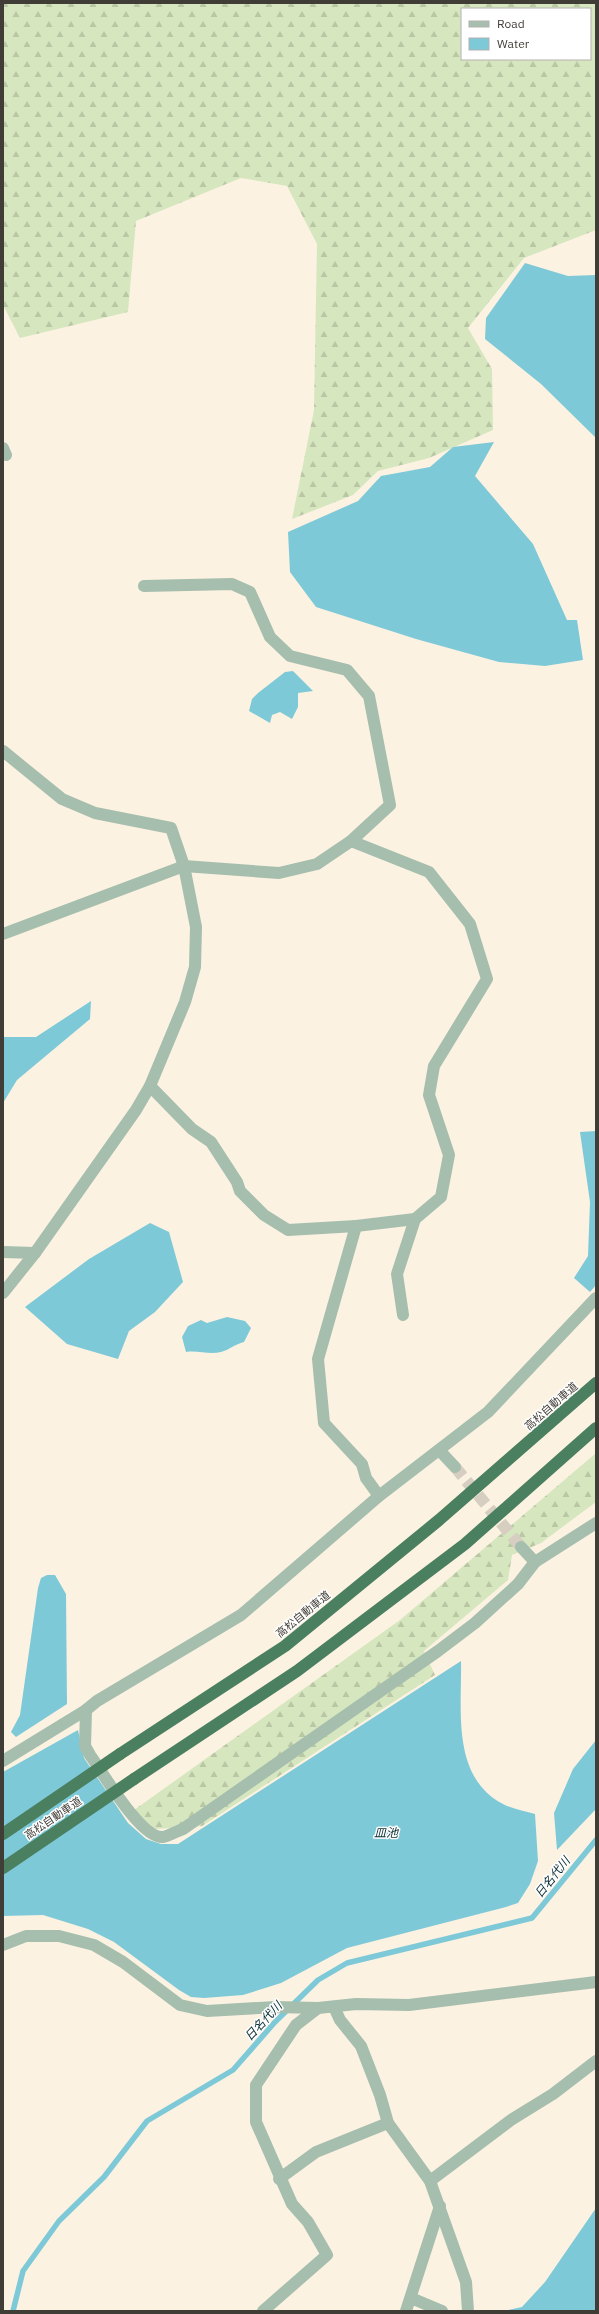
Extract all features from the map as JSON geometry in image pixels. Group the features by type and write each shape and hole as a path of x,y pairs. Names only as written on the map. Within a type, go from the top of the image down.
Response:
{"highway":[{"name":"高松自動車道","path":"3,1834 120,1754 285,1646 439,1520 596,1383"},
{"name":"高松自動車道","path":"3,1868 297,1671 466,1544 596,1428"}],"street":[{"path":"3,934 184,866 279,873 317,864 350,841 390,805 369,696 347,670 290,656 270,637 250,592 232,584 144,586"},
{"path":"3,751 62,799 95,813 171,828 184,866 196,928 195,967 185,1002 150,1086 103,1159 35,1253 3,1293"},
{"path":"350,841 429,872 470,924 487,980 434,1066 429,1095 449,1155 441,1197 415,1219 396,1274 403,1315"},
{"path":"150,1086 192,1129 211,1142 237,1182 240,1191 264,1215 288,1230 356,1226 415,1219"},
{"path":"356,1226 318,1359 324,1423 362,1464 366,1478 379,1496"},
{"path":"3,1252 35,1253"},
{"path":"3,1761 86,1710 97,1700 241,1615 379,1496 488,1412 596,1298"},
{"path":"439,1450 455,1467"},
{"path":"86,1710 85,1746 90,1755 129,1812 147,1832 162,1837 183,1829 438,1651 486,1613 518,1584 535,1562 596,1523"},
{"path":"520,1547 535,1562"},
{"path":"3,1945 26,1936 59,1936 94,1945 123,1962 180,2005 207,2010 275,2007 318,2008 356,2004 409,2005 596,1982"},
{"path":"334,2007 340,2020 361,2046 380,2095 388,2123 430,2181 466,2282 468,2311"},
{"path":"262,2311 327,2255 308,2222 292,2204 279,2179 256,2122 256,2085 296,2024 318,2008"},
{"path":"430,2181 511,2120 553,2094 596,2061"},
{"path":"279,2179 316,2152 388,2123"},
{"path":"406,2311 440,2206"},
{"path":"411,2298 442,2311"}],"green space":[{"path":"3,3 596,3 596,230 524,258 468,328 492,369 493,430 429,458 378,471 353,495 292,519 314,410 317,244 287,186 241,178 136,221 128,312 20,338 3,305"},
{"path":"596,1453 596,1502 541,1543 512,1555 508,1580 424,1651 435,1675 202,1826 155,1829 144,1822 134,1810 400,1620"}],"water":[{"path":"525,263 568,276 596,275 596,438 541,384 485,339 486,318"},
{"path":"494,442 475,476 533,544 567,620 577,620 583,660 545,666 499,662 416,639 316,607 290,572 288,532 358,501 381,476 430,467 453,447"},
{"path":"293,671 313,691 298,693 298,707 292,719 280,712 272,715 270,723 249,711 252,699 258,693 285,672"},
{"path":"91,1001 90,1019 17,1080 3,1103 3,1037 36,1037"},
{"path":"596,1131 596,1285 590,1292 574,1278 588,1256 590,1202 580,1132"},
{"path":"150,1223 169,1232 183,1282 155,1312 129,1331 118,1359 67,1344 25,1307 89,1259"},
{"path":"227,1317 245,1321 251,1328 244,1342 217,1353 186,1352 182,1337 188,1326 201,1320 207,1323"},
{"path":"47,1575 55,1575 66,1594 67,1704 16,1737 11,1732 20,1715 38,1588 41,1578"},
{"name":"皿池","path":"461,1661 461,1721 463,1741 467,1760 475,1777 486,1792 503,1804 514,1809 535,1814 538,1861 530,1884 518,1903 347,1948 281,1983 243,1995 204,1998 191,1997 179,1990 114,1942 88,1929 43,1915 3,1916 3,1772 78,1730 84,1758 128,1823 146,1839 161,1844 178,1844"},
{"path":"596,1740 596,1809 557,1850 554,1813 573,1769"},
{"path":"596,2208 596,2311 504,2311 522,2307 545,2282"}],"waterway":[{"name":"日名代川","path":"13,2311 23,2271 59,2221 104,2177 147,2121 233,2070 275,2022 318,1980 347,1963 532,1918 596,1840"}],"tunnel":[{"path":"455,1467 521,1547"}]}
